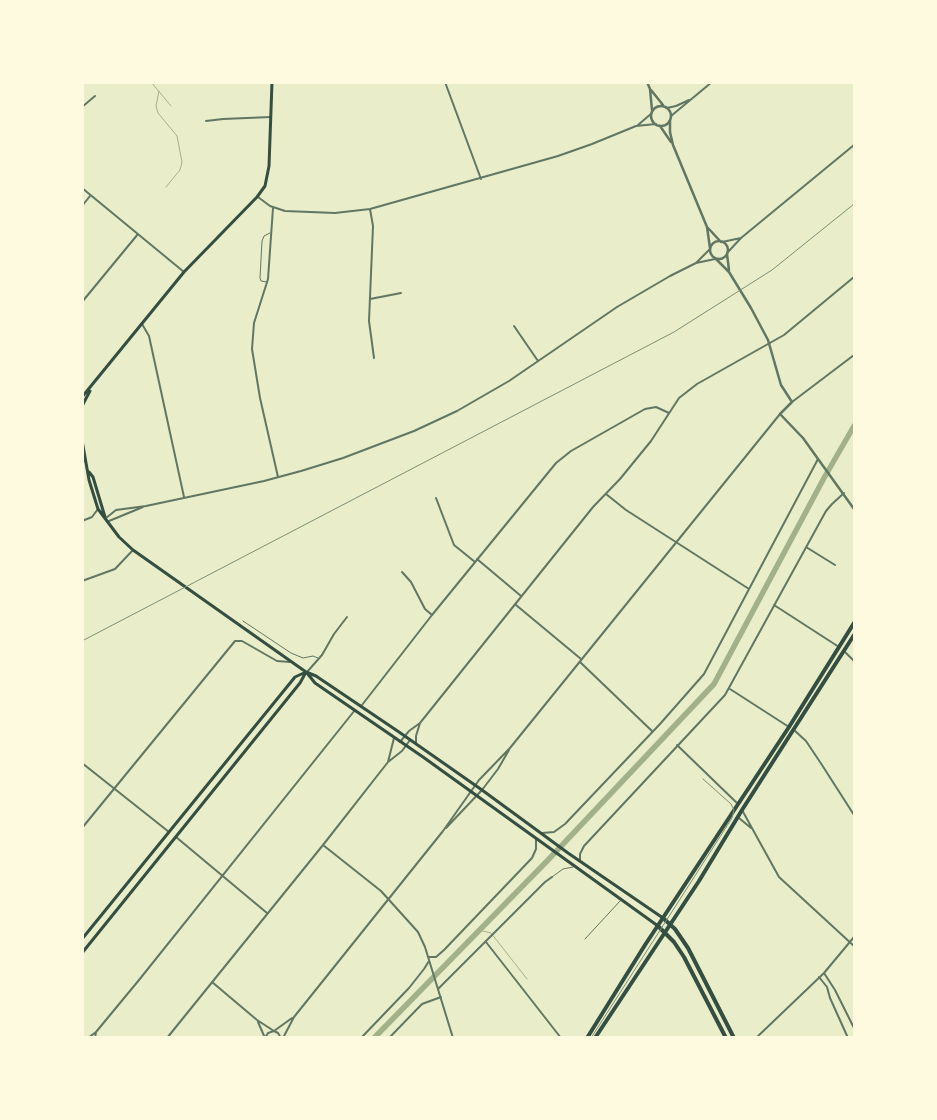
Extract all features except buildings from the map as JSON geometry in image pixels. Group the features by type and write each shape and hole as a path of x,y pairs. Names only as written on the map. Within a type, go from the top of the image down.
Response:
{"highway":[{"path":"595,1038 699,882 854,623"},
{"path":"587,1038 731,814 854,635"},
{"path":"839,647 844,651"},
{"path":"738,804 742,810"},
{"path":"731,814 737,818"},
{"path":"710,847 717,850"},
{"path":"663,918 670,924 688,948 734,1038"},
{"path":"658,926 665,932 684,957 725,1036 730,1031"}],"main road":[{"path":"82,397 184,272 257,197 265,186 268,178 272,82"},
{"path":"82,406 91,388"},
{"path":"82,440 89,480 98,509 119,537 133,550 306,672 316,676 416,744 580,862 663,918"},
{"path":"82,454 93,478 106,520"},
{"path":"306,672 315,683 658,926"},
{"path":"82,939 295,677 306,672"},
{"path":"82,953 300,683 306,672"},
{"path":"169,832 176,838"}],"street":[{"path":"445,82 482,179"},
{"path":"647,82 650,89 652,119 673,145"},
{"path":"257,197 273,208 285,211 327,213 370,209 482,179 580,149 636,126 665,124 712,82"},
{"path":"650,89 666,107 670,118 670,132 673,145 707,227 711,255 729,272 746,300 769,344 781,385 792,402"},
{"path":"82,108 95,96"},
{"path":"636,126 656,107 676,106 694,98"},
{"path":"206,121 223,118 271,117"},
{"path":"146,506 114,520 106,520 110,513 116,510 146,506 278,477 343,458 430,424 457,411 538,362 617,307 670,276 696,263 721,259 741,238 854,145"},
{"path":"82,188 184,272"},
{"path":"82,206 91,196"},
{"path":"273,208 267,282 254,323 252,349 260,398 278,477"},
{"path":"370,209 373,226 370,336 374,358"},
{"path":"707,227 726,246 729,272"},
{"path":"82,302 138,234"},
{"path":"696,263 715,242 741,238"},
{"path":"400,742 420,722 651,441 679,398 697,384 769,344 788,331 854,277"},
{"path":"370,299 401,293"},
{"path":"142,324 150,336 184,497"},
{"path":"514,326 538,362"},
{"path":"443,831 482,790 498,769 510,748 780,414 792,402 854,355"},
{"path":"361,706 549,470 563,456 645,409 656,407 669,413"},
{"path":"780,414 799,433 854,507"},
{"path":"539,833 554,832 565,824 704,674 818,459"},
{"path":"580,862 580,854 584,846 729,689 829,507 844,493"},
{"path":"606,494 626,510 749,590"},
{"path":"436,498 454,544 475,562"},
{"path":"84,521 93,516 98,509"},
{"path":"806,547 836,565"},
{"path":"82,581 115,568 133,550"},
{"path":"478,559 522,597"},
{"path":"402,572 411,582 425,609 432,615"},
{"path":"516,604 580,660 652,731"},
{"path":"774,605 839,647"},
{"path":"306,672 318,659 347,617"},
{"path":"82,828 234,642 237,640 242,641 277,661 292,662"},
{"path":"844,651 854,661"},
{"path":"729,689 800,733 854,816"},
{"path":"88,1038 96,1032 355,710"},
{"path":"416,744 420,722"},
{"path":"388,762 394,738"},
{"path":"167,1038 388,762 410,740"},
{"path":"678,745 738,804"},
{"path":"212,982 257,1020 278,1032 282,1038 294,1016 443,831 475,785 492,764 510,748"},
{"path":"82,763 169,832"},
{"path":"742,810 747,816 752,830 772,866 783,882 854,946"},
{"path":"737,818 752,830"},
{"path":"176,838 267,913"},
{"path":"429,959 436,957 444,950 532,858 536,851 536,838"},
{"path":"323,845 388,899 416,928 432,967 453,1038"},
{"path":"438,989 552,877"},
{"path":"756,1038 824,973 854,937"},
{"path":"486,942 561,1038"},
{"path":"361,1038 411,986 426,967 429,959"},
{"path":"824,973 835,990 854,1028"},
{"path":"819,977 827,987 848,1038"},
{"path":"389,1038 422,1004 441,997"},
{"path":"265,1038 268,1033 274,1031 294,1016"},
{"path":"257,1020 265,1038"},
{"path":"94,1038 96,1032"}],"lane":[{"path":"267,282 261,281 260,278 262,241 264,236 271,233"},
{"path":"243,621 290,653 302,658 312,656 318,659"},
{"path":"552,877 563,869 576,867"},
{"path":"585,939 621,899"}],"waterway":[{"path":"151,82 171,106"},
{"path":"159,91 156,106 158,113 177,136 182,162 180,170 166,187"},
{"path":"374,1038 549,859 714,684 824,478 854,426"},
{"path":"479,930 491,933 527,979"}],"tram line":[{"path":"591,1038 732,818 734,810 731,804 703,779"}],"railway":[{"path":"82,641 674,332 772,270 854,204"}]}
